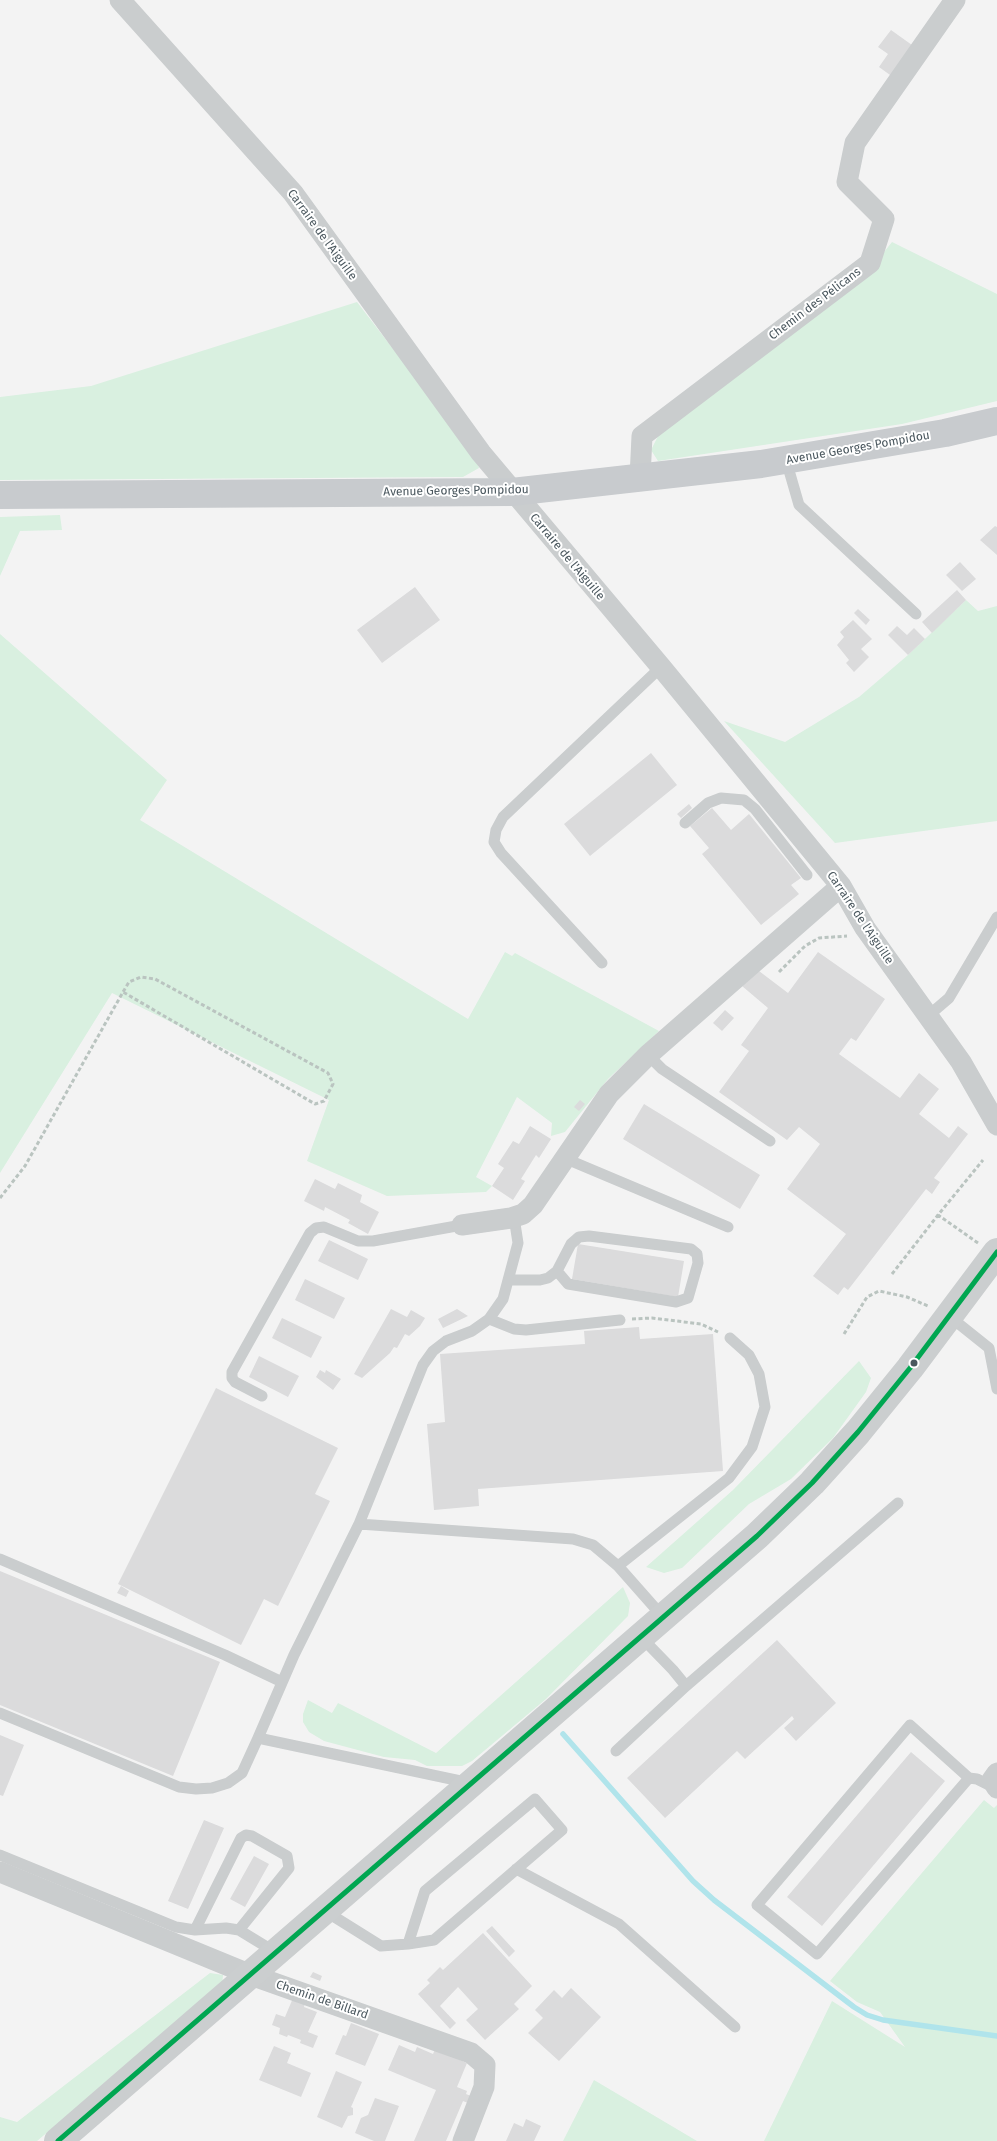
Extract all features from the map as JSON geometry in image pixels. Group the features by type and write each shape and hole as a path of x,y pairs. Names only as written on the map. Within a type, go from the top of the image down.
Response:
{"main road":[{"name":"Avenue Georges Pompidou","path":"0,495 512,492 786,460 945,433 997,421"},
{"path":"58,2141 758,1536 812,1483 858,1432 910,1368 996,1253"}],"street":[{"name":"Carraire de l'Aiguille","path":"120,0 293,193 481,454 661,667 786,832 841,886 865,928 961,1062 997,1126"},
{"name":"Chemin des Pélicans","path":"640,478 642,436 870,262 884,219 847,182 855,143 954,0"},
{"path":"462,1225 523,1214 533,1205 609,1094 648,1055 841,886"},
{"name":"Chemin de Billard","path":"0,1872 251,1975 471,2052 485,2065 484,2087 463,2141"}],"lane":[{"path":"786,460 799,505 916,614"},
{"path":"602,963 501,853 494,842 496,830 503,818 661,667"},
{"path":"684,822 708,803 721,798 744,800 786,832 808,875"},
{"path":"928,1016 949,998 997,917"},
{"path":"648,1055 662,1069 770,1141"},
{"path":"564,1158 728,1227"},
{"path":"0,1713 179,1786 196,1789 212,1788 228,1783 242,1773 282,1682 359,1524 423,1365 433,1351 446,1341 472,1331 489,1319 503,1299 518,1243 514,1217"},
{"path":"262,1396 235,1382 232,1378 232,1372 310,1233 316,1228 324,1228 358,1241 373,1241 462,1225"},
{"path":"508,1280 540,1280 548,1278 557,1271 571,1244 579,1237 589,1236 691,1249 697,1254 698,1263 688,1298 676,1302 568,1284 557,1271"},
{"path":"949,1316 989,1348 997,1389"},
{"path":"489,1319 514,1329 526,1330 620,1320"},
{"path":"618,1566 729,1478 752,1447 765,1407 759,1374 749,1355 730,1338"},
{"path":"616,1751 686,1686 898,1503"},
{"path":"359,1524 573,1539 593,1545 618,1566 663,1618"},
{"path":"0,1560 225,1655 282,1682"},
{"path":"641,1637 686,1686"},
{"path":"969,1778 817,1954 757,1904 910,1725 969,1778 977,1779 987,1784 996,1781"},
{"path":"258,1738 474,1783"},
{"path":"325,1911 381,1946 408,1944 434,1940 562,1830 534,1799 425,1891 408,1944"},
{"path":"195,1930 241,1838 246,1835 252,1836 287,1856 290,1868 239,1930"},
{"path":"0,1855 176,1927 195,1930 226,1928 239,1930 276,1953"},
{"path":"516,1869 619,1924 736,2027"}],"path":[{"path":"779,972 805,946 819,938 840,937 858,933 865,928"},
{"path":"0,1198 25,1166 123,992 129,982 141,977 155,979 328,1073 333,1084 324,1101 315,1104 123,992"},
{"path":"892,1274 983,1160"},
{"path":"938,1215 996,1253"},
{"path":"844,1334 868,1297 879,1291 907,1297 949,1316"},
{"path":"620,1320 652,1318 701,1324 730,1338"}],"green space":[{"path":"892,242 997,294 997,401 902,424 658,461 651,450 658,436 864,277"},
{"path":"357,302 476,457 479,468 463,477 0,480 0,397 91,386"},
{"path":"60,515 62,530 20,531 0,576 0,517"},
{"path":"966,600 978,611 997,606 997,821 835,843 724,721 785,742 859,697 908,655"},
{"path":"0,634 167,780 140,820 468,1019 505,952 512,956 515,953 659,1031 608,1079 565,1132 551,1136 552,1123 517,1097 476,1177 492,1186 486,1192 387,1196 307,1161 329,1100 112,993 0,1173"},
{"path":"859,1361 871,1378 866,1392 833,1438 791,1479 749,1504 682,1568 664,1573 646,1567 733,1490"},
{"path":"623,1587 630,1603 628,1616 546,1699 472,1761 462,1766 427,1766 415,1760 384,1757 324,1741 309,1732 303,1722 303,1714 308,1700 332,1713 338,1703 436,1753"},
{"path":"984,1800 994,1808 997,1805 997,2141 764,2141 832,2001 905,2047 880,2012 857,2002 830,1981"},
{"path":"210,1973 223,1975 222,1986 37,2141 0,2141 0,2117 17,2122"},
{"path":"594,2080 697,2141 563,2141"}],"building":[{"path":"891,30 919,50 897,80 879,67 888,54 878,47"},
{"path":"995,526 997,527 997,555 980,540"},
{"path":"960,562 976,579 962,591 946,575"},
{"path":"415,587 440,620 382,663 357,630"},
{"path":"957,590 966,600 932,633 922,622"},
{"path":"858,609 870,620 866,625 854,613"},
{"path":"853,620 872,639 861,649 869,657 854,672 846,663 849,660 837,645 844,637 840,632"},
{"path":"897,626 907,635 914,628 925,639 908,655 888,635"},
{"path":"651,753 677,785 590,856 564,824"},
{"path":"689,804 692,808 681,818 677,814"},
{"path":"712,808 731,830 749,814 801,878 791,885 799,894 761,925 702,854 709,848 690,826"},
{"path":"818,952 885,999 856,1041 851,1038 839,1054 900,1098 919,1073 939,1089 919,1114 949,1138 958,1126 968,1134 934,1178 940,1182 932,1194 926,1189 848,1290 844,1287 838,1295 813,1276 846,1234 787,1189 820,1144 799,1127 787,1140 719,1092 749,1051 741,1045 768,1008 742,986 759,971 788,993"},
{"path":"725,1010 734,1018 722,1031 713,1023"},
{"path":"580,1100 585,1104 579,1111 574,1107"},
{"path":"644,1104 760,1175 740,1209 623,1139"},
{"path":"530,1126 551,1139 539,1158 536,1155 521,1179 525,1181 513,1200 492,1186 504,1168 498,1164 513,1141 519,1144"},
{"path":"315,1179 335,1189 338,1183 362,1195 360,1202 379,1212 368,1234 348,1223 350,1220 325,1207 324,1211 304,1201"},
{"path":"329,1240 368,1259 358,1280 318,1261"},
{"path":"578,1244 684,1261 678,1297 572,1279"},
{"path":"305,1279 345,1298 334,1319 295,1300"},
{"path":"391,1309 407,1317 411,1310 425,1318 420,1326 409,1336 405,1334 397,1348 394,1347 390,1353 362,1378 354,1374"},
{"path":"457,1309 468,1316 443,1328 438,1319"},
{"path":"282,1318 322,1337 311,1358 272,1338"},
{"path":"639,1327 640,1339 713,1334 723,1471 478,1489 479,1506 434,1510 427,1424 445,1422 440,1354 585,1344 584,1331"},
{"path":"259,1356 299,1376 288,1397 249,1377"},
{"path":"320,1370 325,1373 326,1370 341,1379 333,1390 316,1377"},
{"path":"216,1388 338,1448 315,1494 330,1501 278,1606 264,1599 241,1645 118,1584"},
{"path":"0,1571 220,1662 173,1776 0,1705"},
{"path":"121,1586 129,1591 126,1597 117,1593"},
{"path":"777,1640 836,1703 796,1741 784,1728 794,1719 792,1716 745,1759 737,1751 665,1818 627,1778"},
{"path":"0,1735 24,1745 3,1796 0,1795"},
{"path":"911,1752 945,1781 822,1926 787,1897"},
{"path":"204,1820 224,1828 188,1909 168,1901"},
{"path":"254,1856 269,1864 245,1907 230,1899"},
{"path":"492,1926 515,1951 509,1957 486,1931"},
{"path":"483,1933 532,1986 514,2004 519,2009 485,2040 466,2020 478,2009 458,1987 440,2006 456,2023 450,2029 418,1994 430,1983 427,1980 440,1967 443,1970"},
{"path":"313,1972 322,1976 320,1981 310,1977"},
{"path":"571,1988 601,2017 559,2061 528,2033 543,2018 535,2010 554,1990 562,1998"},
{"path":"293,1998 305,2003 304,2007 317,2012 308,2032 318,2036 313,2048 300,2043 301,2040 279,2034 280,2028 272,2025 276,2014 285,2017"},
{"path":"351,2023 379,2034 365,2066 335,2054 343,2035 346,2036"},
{"path":"399,2045 415,2052 417,2047 433,2054 435,2049 467,2063 457,2087 467,2091 466,2094 471,2096 468,2103 463,2101 446,2141 414,2141 436,2090 388,2070"},
{"path":"274,2046 291,2053 287,2063 311,2073 301,2097 259,2080"},
{"path":"336,2071 362,2082 351,2107 353,2108 353,2115 348,2116 342,2128 317,2117"},
{"path":"375,2098 399,2106 385,2141 374,2141 355,2133 361,2118 368,2115"},
{"path":"526,2119 541,2126 534,2141 506,2141 514,2123 523,2127"}],"waterway":[{"path":"563,1734 693,1881 714,1900 854,2007 867,2015 883,2020 997,2036"}],"transit line":[{"path":"58,2141 757,1536 812,1483 858,1432 910,1368 997,1252"}]}
